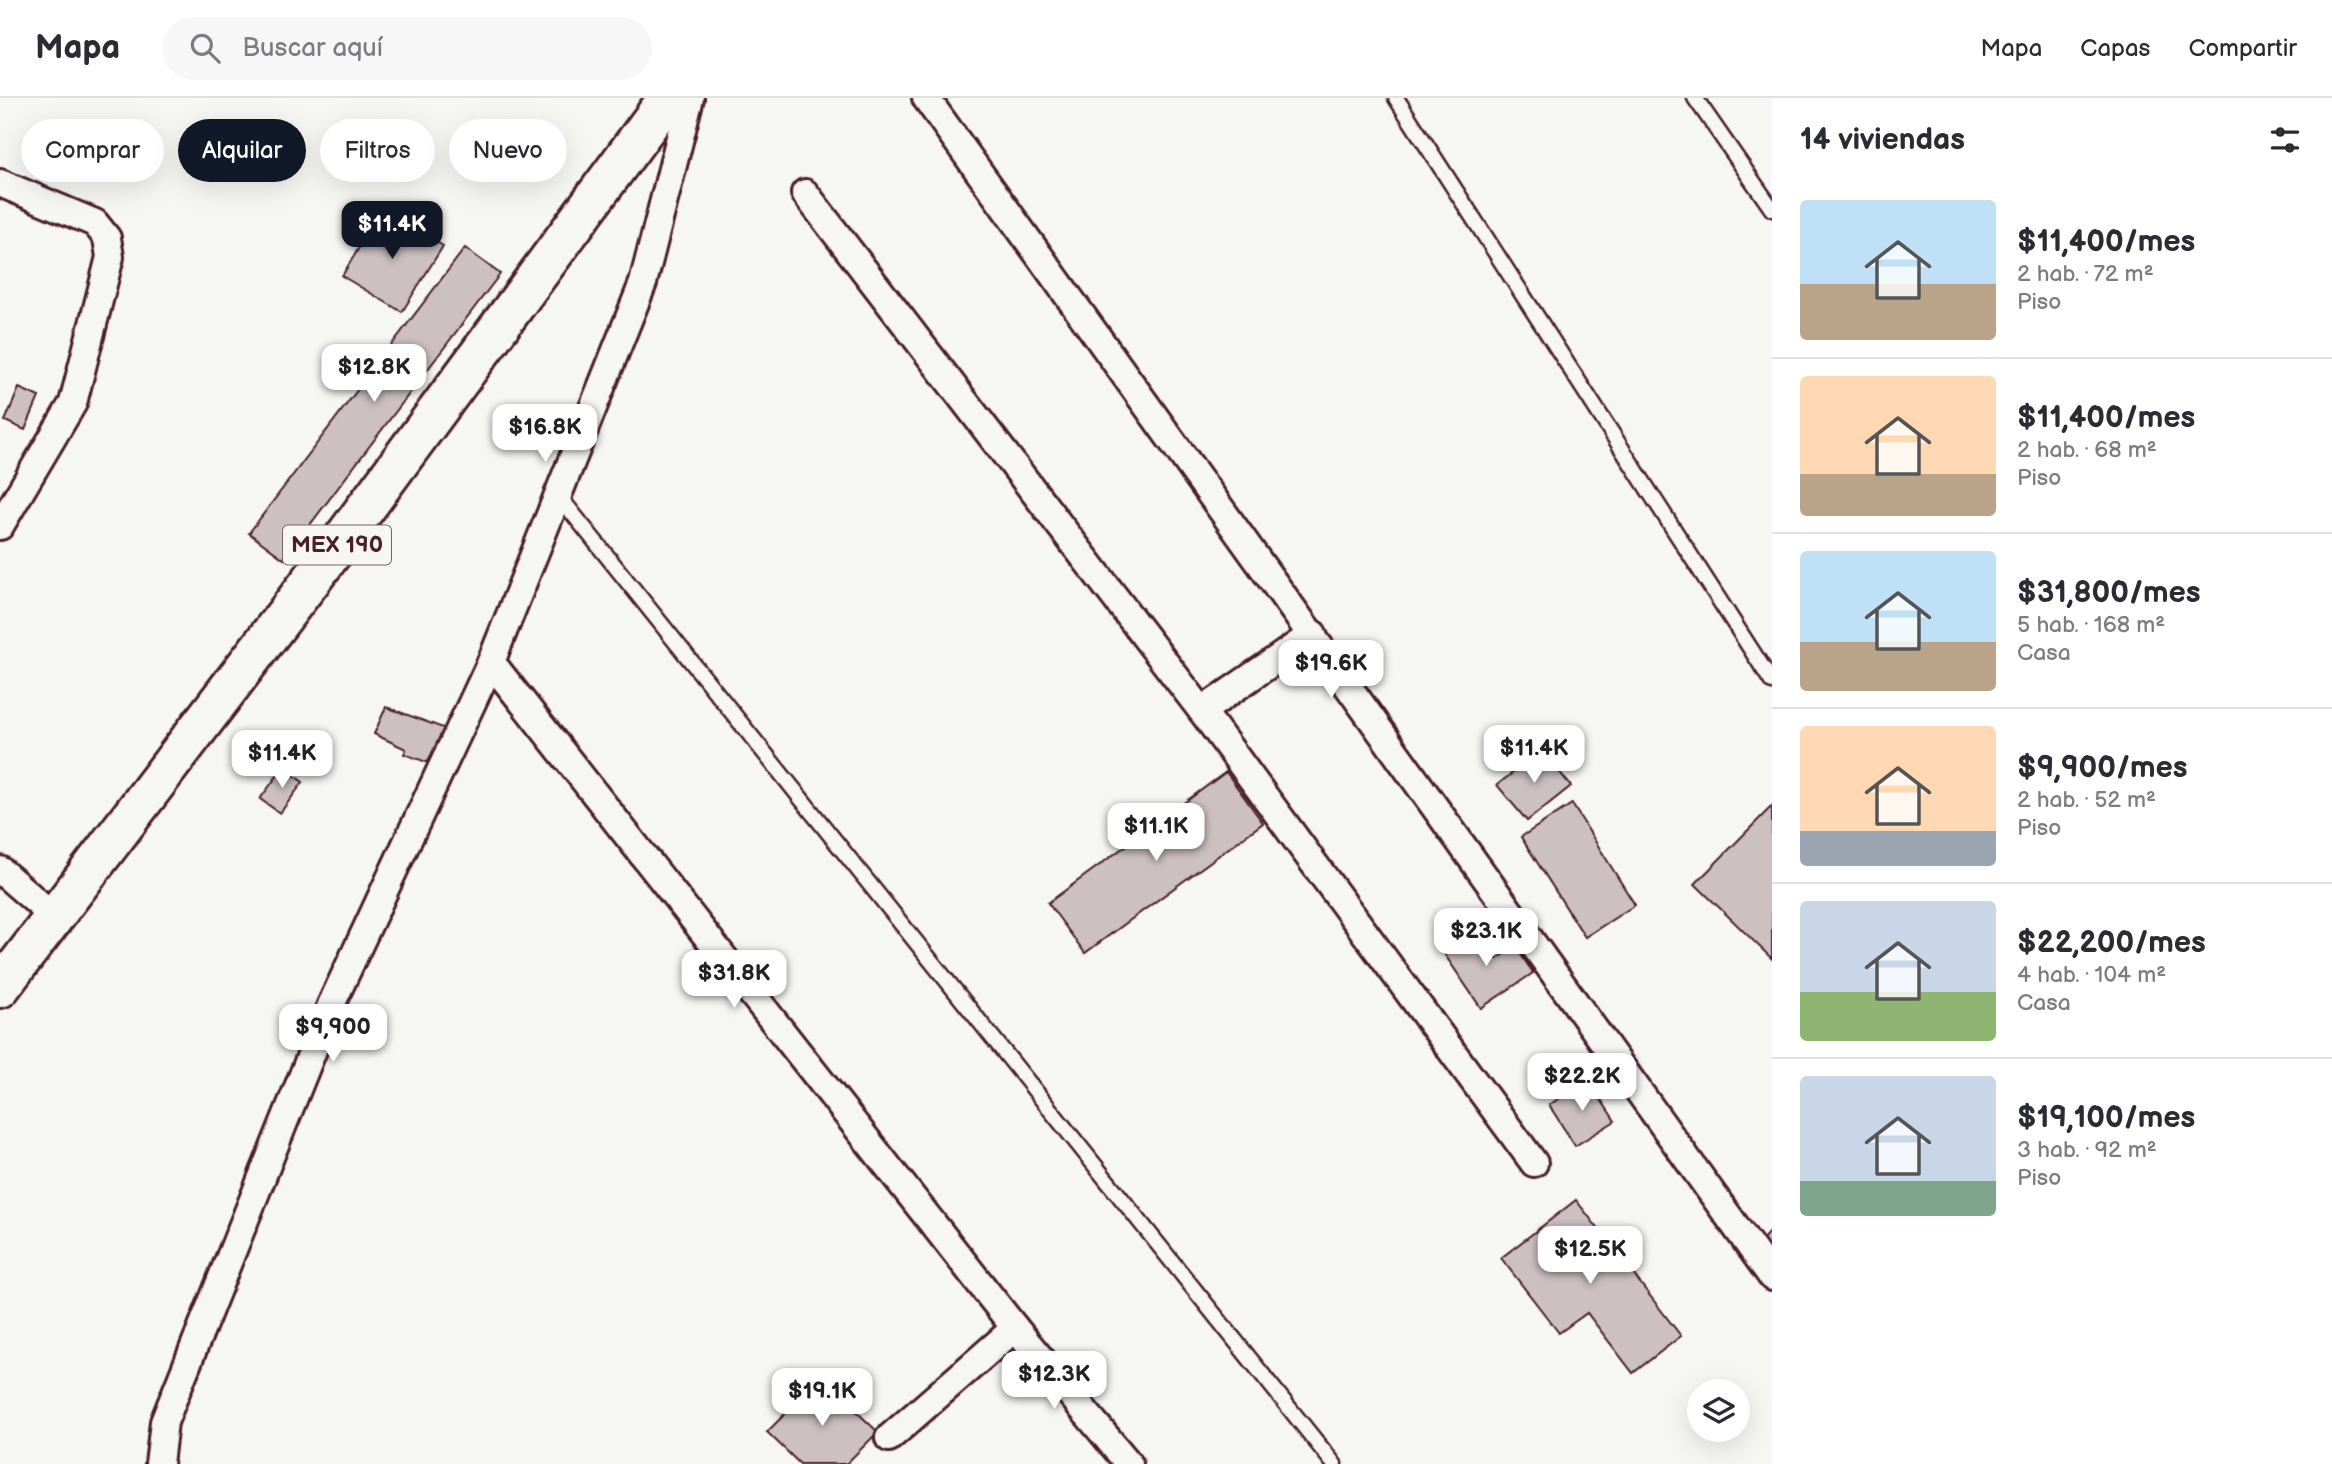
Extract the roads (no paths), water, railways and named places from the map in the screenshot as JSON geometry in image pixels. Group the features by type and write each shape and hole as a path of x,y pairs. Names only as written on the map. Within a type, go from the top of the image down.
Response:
{"main road":[{"name":"MEX 190","path":"0,988 345,536 668,98"}],"street":[{"path":"159,1464 164,1422 331,1005 491,662 643,283 690,98"},
{"path":"926,98 1772,1277"},
{"path":"0,183 95,223 107,238 110,257 73,403 0,526"},
{"path":"805,193 1202,711 1534,1163"},
{"path":"1202,711 1313,634"},
{"path":"491,662 1015,1328 1129,1464"},
{"path":"0,870 53,916"},
{"path":"889,1438 1015,1328"}],"lane":[{"path":"1395,98 1772,682"},
{"path":"1695,98 1772,209"},
{"path":"558,495 1334,1464"}]}
